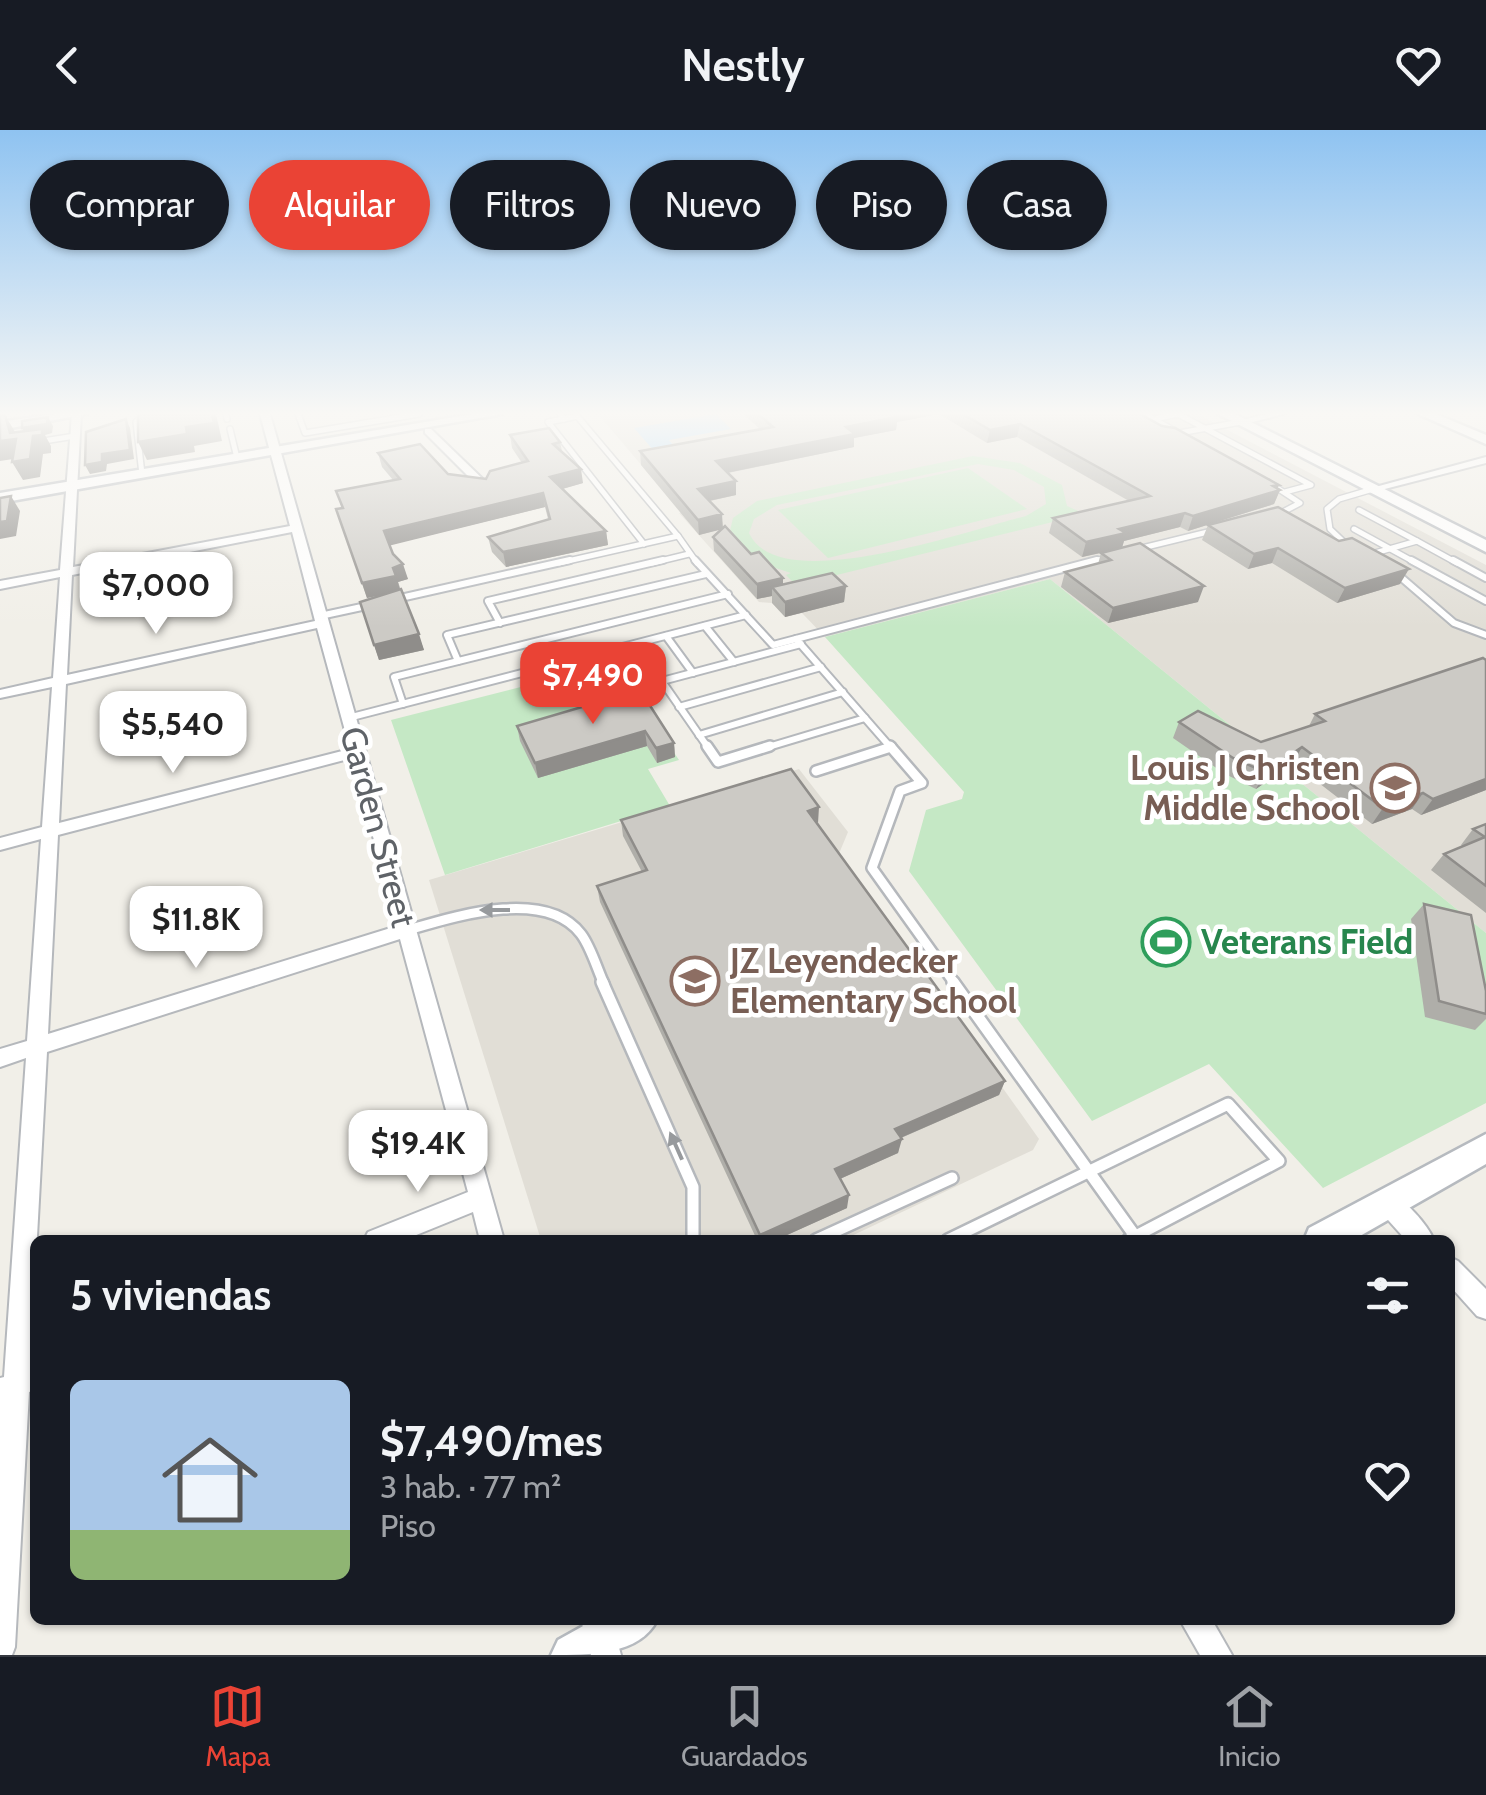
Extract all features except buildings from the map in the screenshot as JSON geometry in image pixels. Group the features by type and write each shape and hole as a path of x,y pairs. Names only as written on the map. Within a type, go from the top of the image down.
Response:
{"main road":[{"path":"0,498 77,485"},
{"path":"1364,485 1486,547"},
{"path":"1330,1235 1486,1148"}],"street":[{"name":"Garden Street","path":"284,485 491,1235"},
{"path":"1373,490 1391,485"},
{"path":"0,1647 72,486"},
{"path":"0,585 296,528"},
{"path":"0,694 321,620"},
{"path":"0,844 357,752"},
{"path":"0,1058 406,930"},
{"path":"388,1235 480,1198"},
{"path":"1388,1203 1417,1235"},
{"path":"1455,1274 1486,1307"},
{"path":"1199,1625 1217,1655"}],"lane":[{"path":"598,485 644,544"},
{"path":"636,485 688,554 773,645 798,641"},
{"path":"1273,485 1298,500 1299,508 1274,515"},
{"path":"1285,492 1310,485"},
{"path":"1373,490 1339,499 1325,516 1339,539 1417,586 1443,618 1486,635"},
{"path":"1358,510 1486,578"},
{"path":"662,681 1218,530"},
{"path":"1354,530 1486,601"},
{"path":"321,620 678,536"},
{"path":"1365,556 1417,541"},
{"path":"500,623 488,600 688,554"},
{"path":"458,661 447,636 706,574"},
{"path":"402,704 394,678 728,594"},
{"path":"348,718 746,615"},
{"path":"705,626 734,662"},
{"path":"666,636 694,673"},
{"path":"798,641 922,782 900,791 872,868 1129,1235"},
{"path":"636,644 718,762 866,718"},
{"path":"680,707 821,667"},
{"path":"698,734 843,692"},
{"path":"816,771 891,747"},
{"path":"406,930 491,908 556,918 581,933 693,1186 693,1235"},
{"path":"958,1235 1228,1104 1279,1161 1137,1235"},
{"path":"827,1235 952,1178"}],"shaded area":[{"name":"Louis J Christen Middle School","path":"1333,485 1486,565 1486,933 1050,579 825,637 802,613 785,617 772,603 759,602 679,513 688,512 660,487"},
{"name":"JZ Leyendecker Elementary School","path":"799,769 848,832 838,856 1039,1139 1033,1150 854,1235 539,1235 429,880"}],"green space":[{"path":"833,485 874,485 777,505 754,519 749,533 767,552 797,560 835,560 922,544 1026,516 1046,504 1041,485 1062,485 1067,506 1085,514 796,585 786,575 791,573 754,561 729,535 733,518 757,501"},
{"path":"890,485 993,485 1027,509 828,558 778,510"},
{"path":"1050,579 1486,933 1486,1103 1323,1188 1209,1064 1092,1121 909,871 926,810 962,799 964,792 825,637"},
{"path":"587,670 603,698 632,690 679,760 648,769 670,806 445,875 391,720"}],"place":[{"name":"Louis J Christen Middle School","path":"1395,788"},
{"name":"Veterans Field","path":"1166,942"},
{"name":"JZ Leyendecker Elementary School","path":"695,981"}]}
